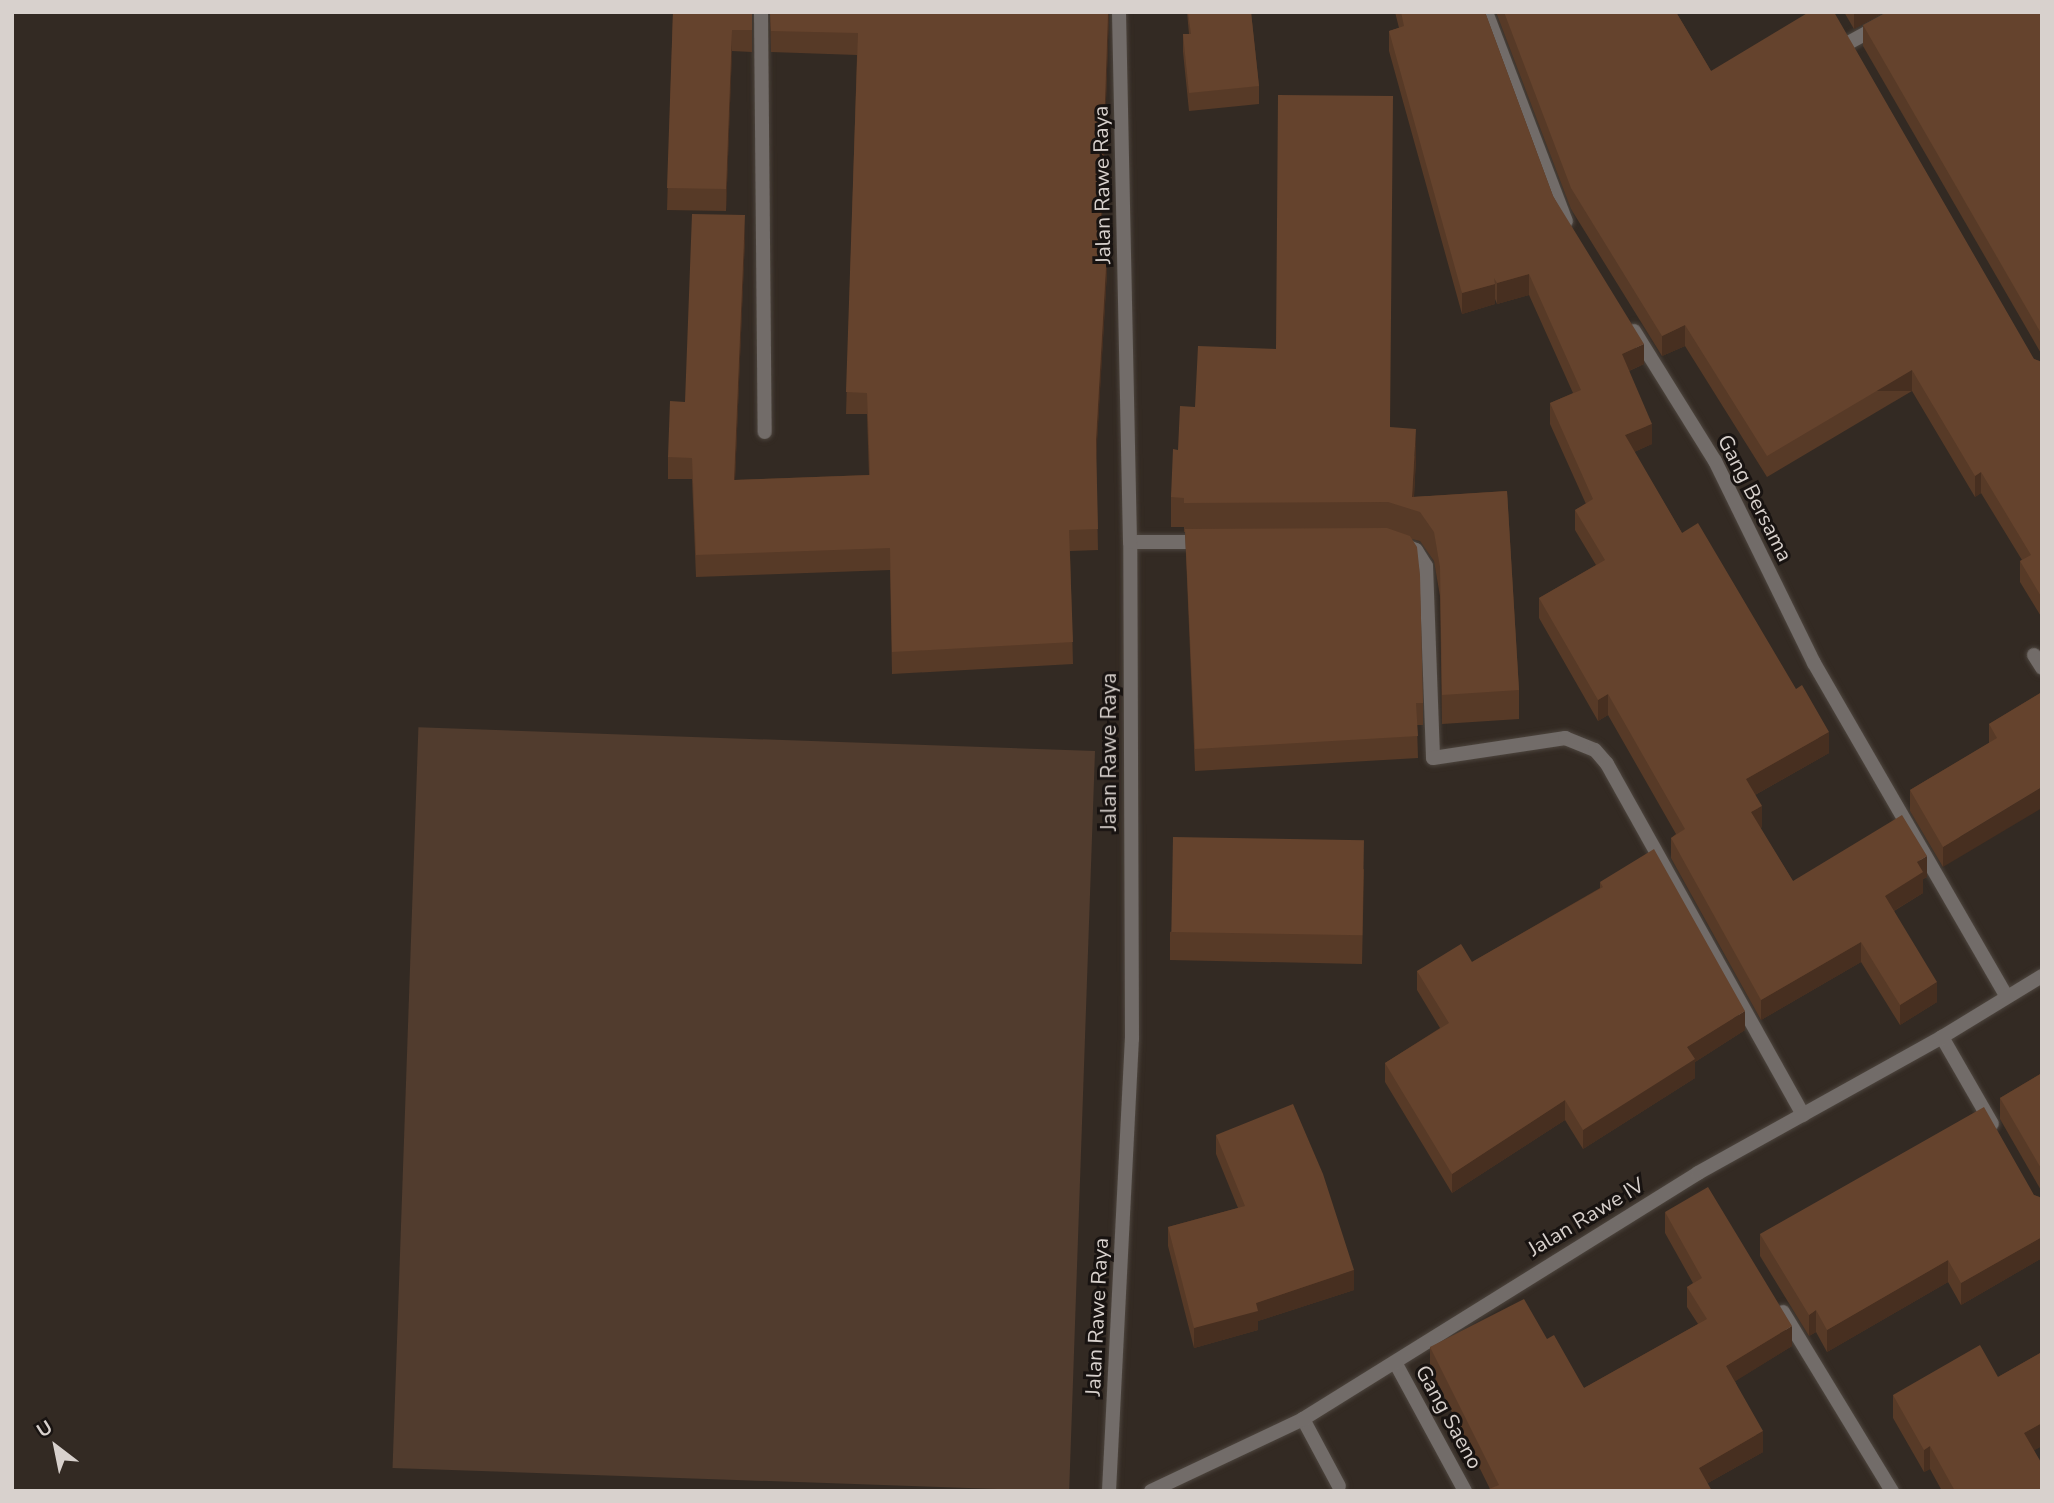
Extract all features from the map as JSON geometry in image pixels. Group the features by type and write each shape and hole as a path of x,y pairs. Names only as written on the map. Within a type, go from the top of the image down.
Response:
{"street":[{"path":"761,12 765,432"},
{"name":"Jalan Rawe Raya","path":"1109,1491 1132,1039 1130,542 1119,12"},
{"path":"1486,12 1562,213 1576,237"},
{"path":"1850,42 1905,12"},
{"name":"Gang Bersama","path":"1627,320 1715,461 1814,663 2006,995"},
{"path":"1388,541 1416,550 1426,566 1433,758 1565,738 1595,750 1607,764 1804,1115"},
{"path":"1130,542 1225,542"},
{"path":"2034,654 2042,668"},
{"name":"Jalan Rawe IV","path":"1151,1491 1303,1419 1804,1115 1942,1037 2006,995 2042,976"},
{"path":"1942,1037 2002,1142"},
{"path":"1777,1303 1892,1491"},
{"name":"Gang Saeno","path":"1396,1364 1465,1491"},
{"path":"1303,1419 1339,1486"}],"shaded area":[{"path":"418,727 1095,751 1069,1491 393,1468"}],"building":[{"path":"673,12 752,12 752,30 732,30 726,189 667,188"},
{"path":"770,12 1108,12 1100,249 1107,249 1096,440 1098,529 1069,530 1073,642 892,652 890,548 696,555 692,458 668,457 670,401 685,402 692,214 745,215 734,480 870,475 867,393 846,392 858,33 771,31"},
{"path":"1188,12 1251,12 1259,86 1189,93 1183,34 1191,34"},
{"path":"1401,12 1485,12 1553,196 1644,344 1622,354 1652,424 1625,435 1682,533 1698,523 1796,689 1802,685 1829,732 1746,779 1762,806 1751,812 1793,881 1902,815 1927,856 1917,862 1923,872 1885,896 1937,982 1900,1005 1861,942 1761,1000 1671,838 1685,829 1608,694 1598,700 1539,598 1605,560 1575,510 1593,499 1550,403 1581,390 1529,274 1497,283 1494,278 1495,284 1462,293 1389,31 1404,26"},
{"path":"1504,12 1676,12 1711,71 1809,12 1834,12 2034,359 2042,362 2042,598 2020,561 2031,555 1981,472 1975,476 1912,370 1767,456 1685,325 1662,336 1571,188"},
{"path":"1887,12 2042,12 2042,335 1863,25"},
{"path":"1278,95 1393,96 1390,427 1416,429 1412,497 1507,491 1519,690 1442,695 1440,567 1434,532 1420,512 1388,502 1184,503 1184,498 1171,497 1173,449 1178,450 1180,406 1195,407 1198,346 1276,349"},
{"path":"1387,528 1410,536 1417,547 1423,703 1416,703 1418,736 1195,749 1185,529"},
{"path":"2042,692 2042,787 1943,847 1910,790 1997,738 1989,724"},
{"path":"1173,837 1364,840 1362,935 1171,932"},
{"path":"1654,849 1745,1011 1687,1047 1695,1059 1583,1130 1565,1100 1452,1174 1385,1063 1449,1023 1417,971 1461,944 1472,962 1603,887 1600,882"},
{"path":"2042,1073 2042,1170 2000,1098"},
{"path":"1293,1104 1323,1174 1354,1270 1256,1303 1258,1311 1194,1328 1168,1227 1245,1206 1216,1135"},
{"path":"1984,1107 2034,1195 2042,1198 2042,1237 1961,1283 1948,1260 1827,1330 1816,1310 1809,1315 1760,1234"},
{"path":"1708,1187 1792,1326 1726,1366 1763,1431 1699,1468 1712,1491 1484,1491 1499,1485 1430,1347 1524,1299 1547,1339 1554,1335 1584,1388 1707,1319 1687,1287 1702,1278 1665,1212"},
{"path":"1980,1345 1998,1377 2042,1352 2042,1423 2024,1433 2042,1464 2042,1491 1955,1491 1930,1446 1924,1450 1893,1395"}]}
